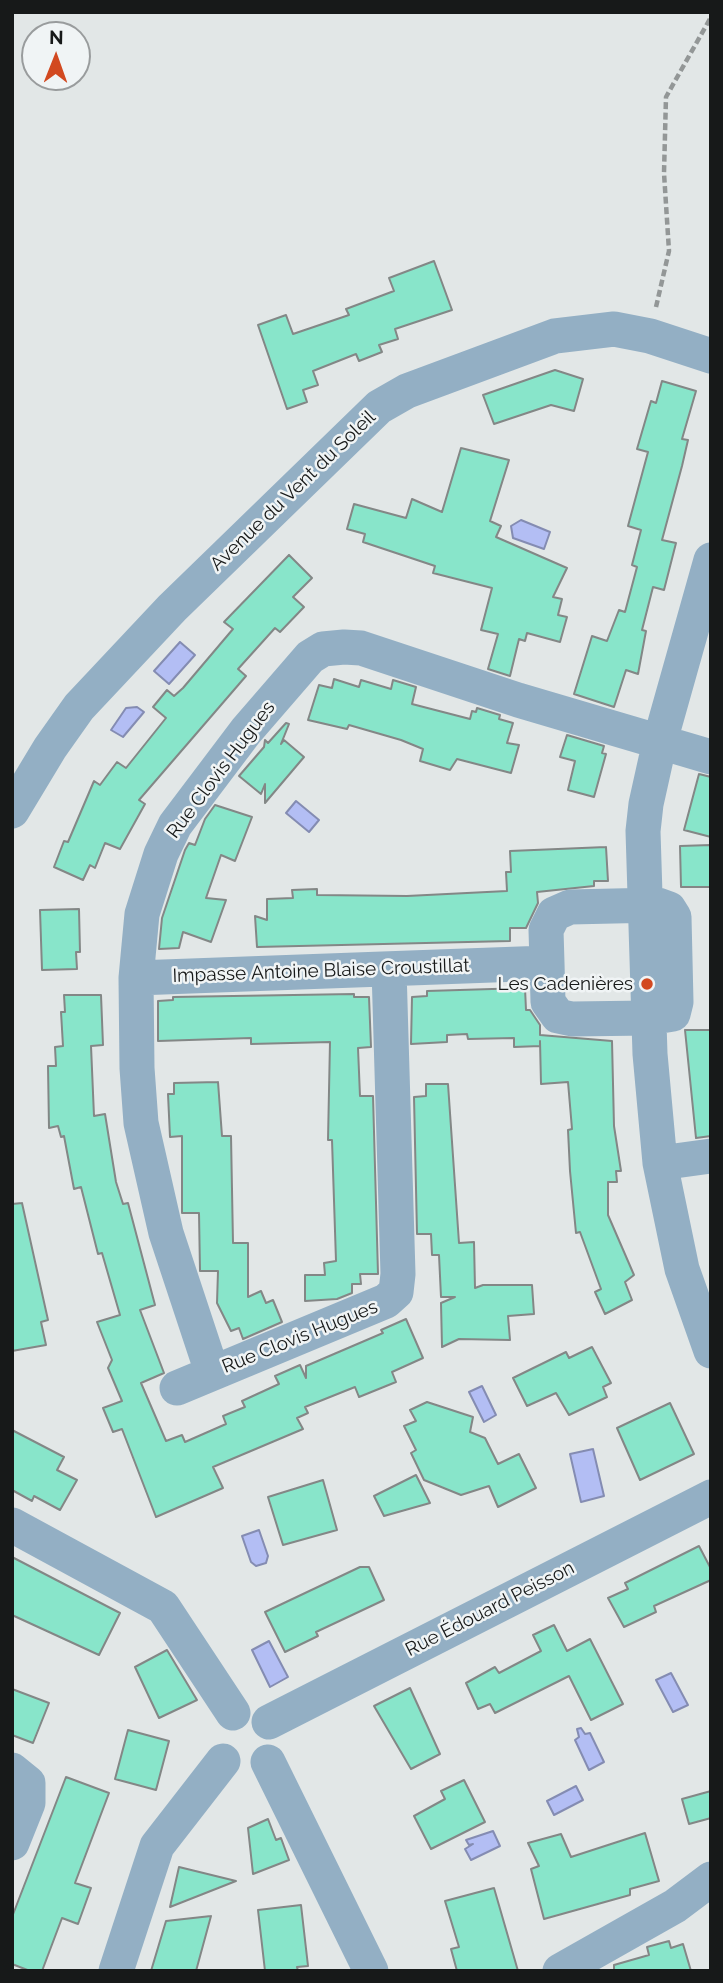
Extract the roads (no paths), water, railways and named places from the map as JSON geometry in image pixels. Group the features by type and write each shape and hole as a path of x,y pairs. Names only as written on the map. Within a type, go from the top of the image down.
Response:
{"street":[{"name":"Avenue du Vent du Soleil","path":"12,811 50,748 79,707 172,608 379,407 407,390 555,336 614,329 650,336 711,356"},
{"path":"644,906 646,804 660,741 711,560"},
{"name":"Rue Clovis Hugues","path":"212,1373 166,1233 141,1123 137,1068 136,978 142,914 148,887 175,825 246,731 310,657 323,649 361,648 518,700 711,757"},
{"path":"644,906 669,909 674,918 676,1002 673,1014 649,1018 572,1019 558,1016 548,1002 546,930 554,915 570,907 644,906"},
{"name":"Impasse Antoine Blaise Croustillat","path":"136,978 547,963"},
{"name":"Rue Clovis Hugues","path":"177,1388 386,1301 396,1292 398,1274 389,969"},
{"path":"649,1018 660,1163 682,1269 711,1351"},
{"path":"660,1163 711,1156"},
{"name":"Rue Édouard Peisson","path":"269,1721 711,1497"},
{"path":"12,1525 163,1607 233,1713"},
{"path":"253,1711 269,1721 274,1729 276,1746 268,1762 250,1771 240,1771 223,1761 215,1744 216,1735 219,1726 233,1713 253,1711"},
{"path":"116,1971 156,1846 223,1761"},
{"path":"268,1762 371,1971"},
{"path":"12,1770 28,1783 28,1803 12,1843"},
{"path":"560,1971 676,1906 711,1879"}],"water":[{"path":"521,520 550,532 544,549 513,538 511,526"},
{"path":"180,642 195,655 169,684 154,671"},
{"path":"137,707 144,712 123,737 111,730 126,708"},
{"path":"296,801 319,820 309,832 286,813"},
{"path":"482,1386 496,1415 484,1422 469,1392"},
{"path":"593,1449 604,1496 581,1502 570,1454"},
{"path":"259,1530 268,1556 266,1563 256,1566 251,1562 242,1536"},
{"path":"269,1641 288,1677 270,1687 252,1650"},
{"path":"671,1673 688,1705 673,1712 656,1680"},
{"path":"581,1728 585,1734 590,1733 604,1762 589,1770 575,1740 579,1737 577,1729"},
{"path":"576,1786 583,1800 554,1815 547,1801"},
{"path":"493,1831 500,1846 471,1860 465,1849 473,1844 469,1845 466,1840"}],"place":[{"name":"Les Cadenières","path":"647,984"}]}
